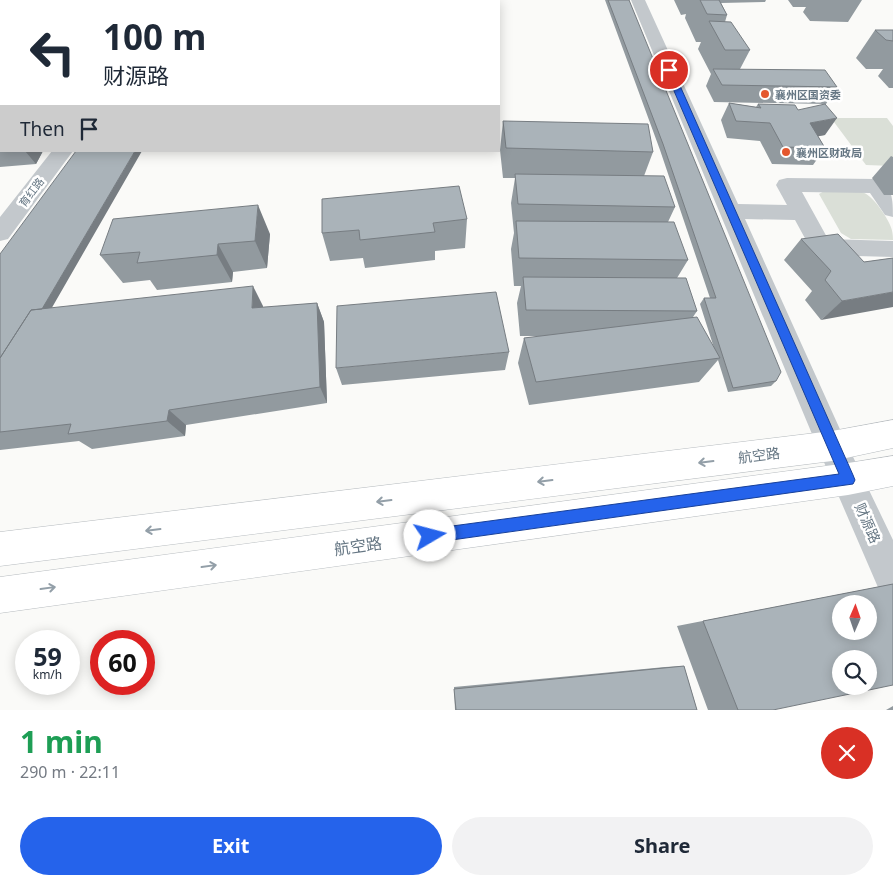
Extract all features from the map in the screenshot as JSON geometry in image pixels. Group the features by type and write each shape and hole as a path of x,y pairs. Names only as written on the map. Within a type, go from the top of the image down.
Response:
{"main road":[{"name":"航空路","path":"0,549 832,446 893,434"},
{"name":"航空路","path":"0,595 848,480 893,471"}],"street":[{"name":"财源路","path":"638,0 832,446 893,579"},
{"name":"育红路","path":"0,233 9,210 62,152"},
{"path":"893,210 876,186 787,184 821,247 893,249"},
{"path":"730,211 802,212"}],"shaded area":[{"path":"831,118 887,118 893,126 893,166 866,165"},
{"path":"826,190 853,190 866,194 886,218 892,230 893,240 851,239 841,233 819,194"}],"building":[{"path":"608,0 629,0 781,372 776,381 733,388 704,298 716,298 663,144"},
{"path":"700,0 719,0 727,15 707,14"},
{"path":"709,21 731,22 750,50 725,50"},
{"path":"875,30 893,30 893,41 886,40"},
{"path":"713,69 825,70 837,87 722,85"},
{"path":"729,103 761,108 758,104 795,105 798,110 825,104 837,118 810,123 825,148 783,147 770,123 736,121"},
{"path":"503,121 648,124 653,152 506,148"},
{"path":"75,152 134,152 42,309 31,310 0,358 0,254"},
{"path":"515,174 664,176 675,207 518,204"},
{"path":"459,186 467,219 433,223 435,232 360,240 359,230 322,233 322,199"},
{"path":"258,205 255,241 218,244 217,255 137,263 140,252 100,255 113,219"},
{"path":"516,221 674,222 688,260 519,258"},
{"path":"838,234 864,262 893,258 893,292 842,301 825,280 831,271 801,239"},
{"path":"523,277 686,278 697,311 526,310"},
{"path":"253,286 252,308 317,303 320,387 169,410 167,421 68,434 71,424 0,432 0,358 31,310"},
{"path":"496,292 509,352 336,368 337,306"},
{"path":"697,317 720,358 536,382 524,338"},
{"path":"893,584 893,685 877,688 877,650 832,650 832,695 845,695 773,710 738,710 703,621 832,596 832,640 878,640 878,595 837,595"},
{"path":"684,666 697,710 456,710 454,689"}],"place":[{"name":"襄州区国资委","path":"765,94"},
{"name":"襄州区财政局","path":"786,152"}],"route":[{"path":"430,536 848,480 669,70"}]}
